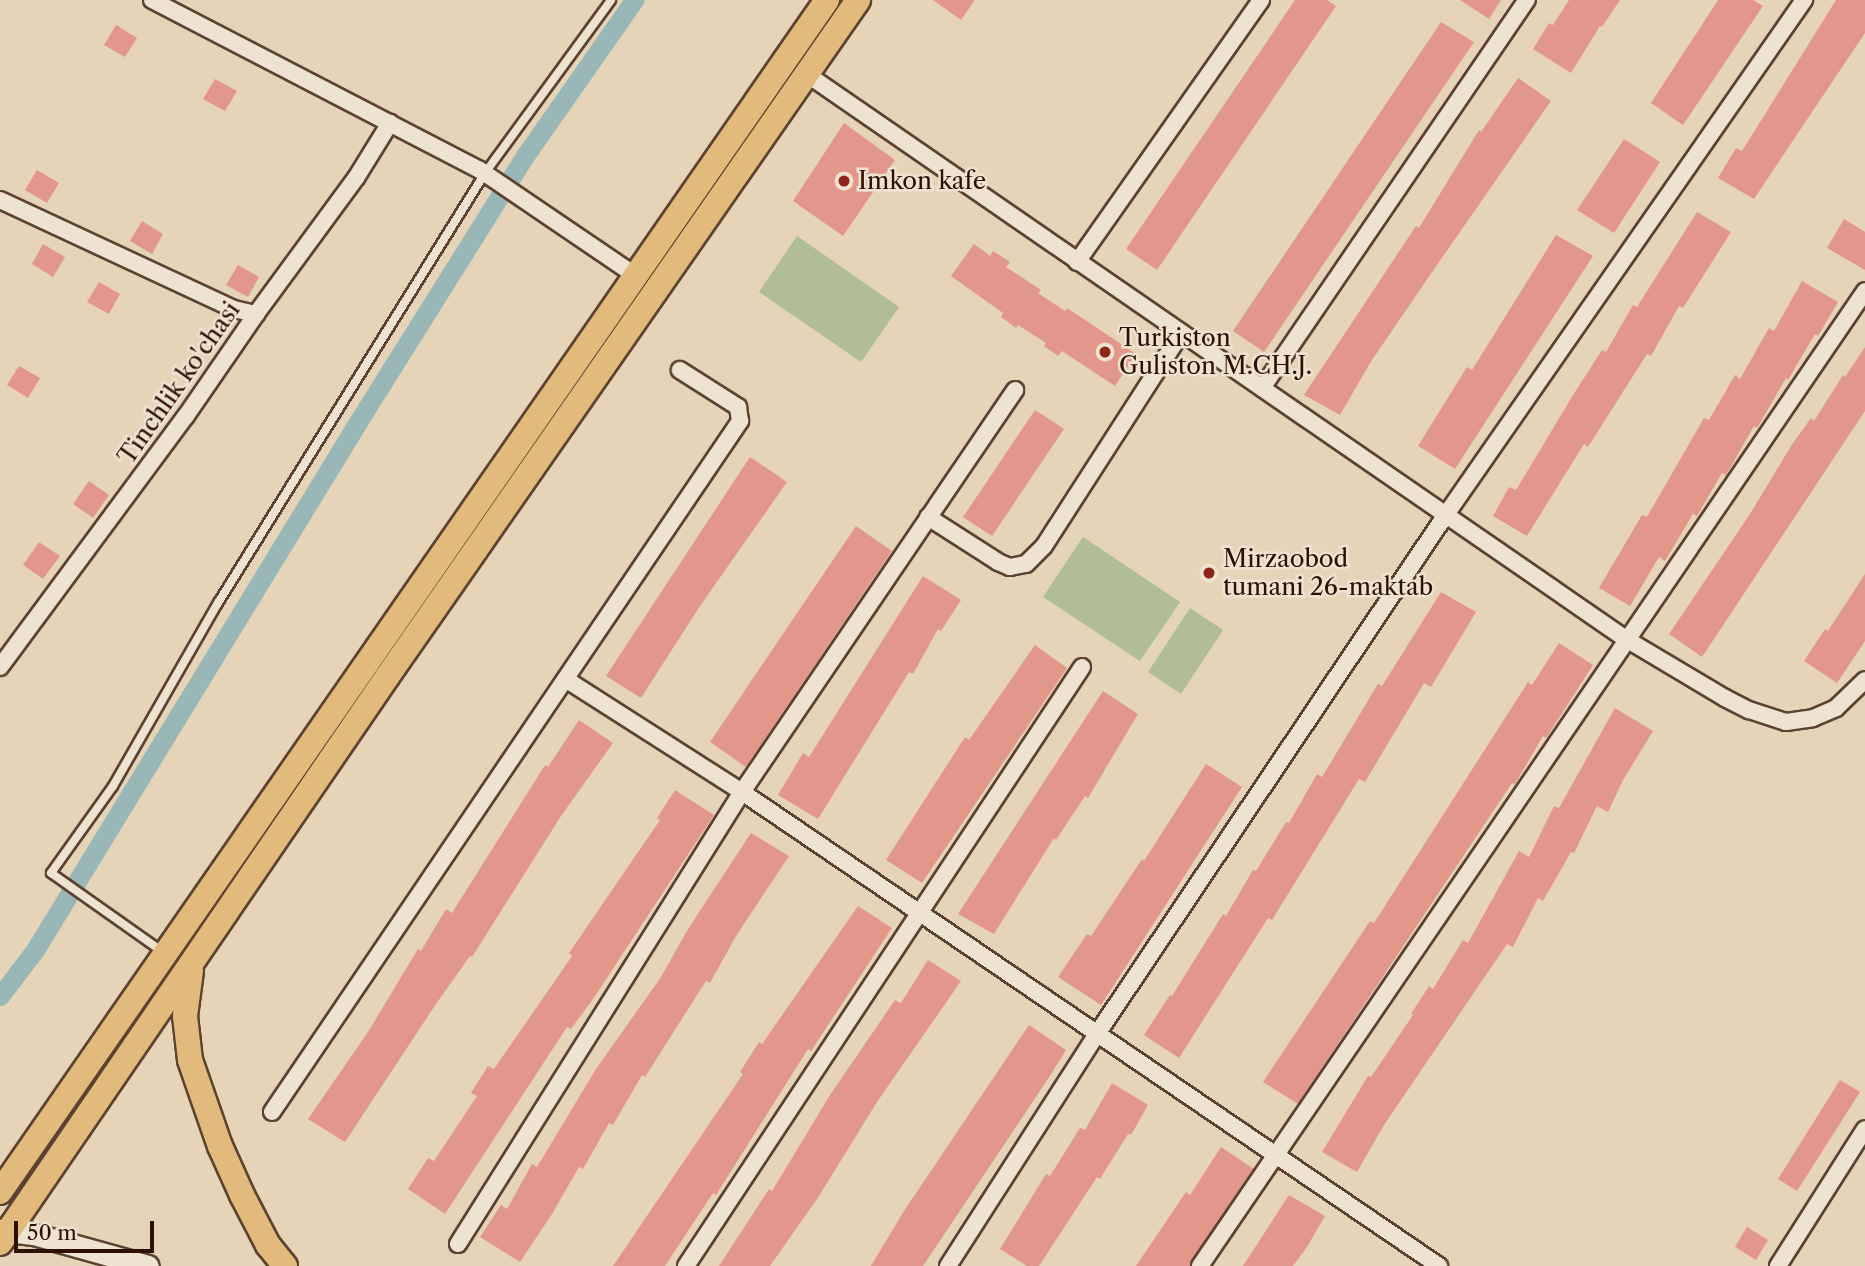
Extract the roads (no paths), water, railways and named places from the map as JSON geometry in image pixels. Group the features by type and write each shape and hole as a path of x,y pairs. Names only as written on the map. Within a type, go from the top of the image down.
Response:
{"main road":[{"path":"0,1192 827,0"},
{"path":"3,1235 858,0"},
{"path":"522,442 541,459"},
{"path":"194,960 186,992 185,1016 190,1060 220,1146 242,1195 268,1245 285,1266"},
{"path":"3,1235 33,1234 148,1266"}],"street":[{"path":"152,0 485,173 636,276"},
{"path":"1077,262 1261,0"},
{"path":"1262,388 1527,0"},
{"path":"948,1266 1097,1034 1445,516 1804,0"},
{"path":"807,75 1180,335 1262,388 1626,639 1749,710 1786,722 1813,718 1836,708 1865,680"},
{"name":"Tinchlik ko'chasi","path":"0,667 186,416 256,314 356,178 390,123"},
{"path":"0,200 233,309 256,314"},
{"path":"1200,1266 1273,1154 1865,291"},
{"path":"929,517 998,562 1010,567 1026,564 1044,546 1180,335"},
{"path":"272,1112 740,421 738,407 680,370"},
{"path":"458,1244 742,792 1015,390"},
{"path":"686,1266 1082,667"},
{"path":"566,680 742,792 1439,1266"},
{"path":"1778,1266 1865,1129"}],"lane":[{"path":"166,954 51,873 113,786 218,603 485,173 611,0"}],"waterway":[{"path":"0,996 35,950 358,422 527,153 634,0"}],"place":[{"name":"Imkon kafe","path":"844,181"},
{"name":"Turkiston Guliston M.CH.J.","path":"1105,352"},
{"name":"Mirzaobod tumani 26-maktab","path":"1209,573"}]}
